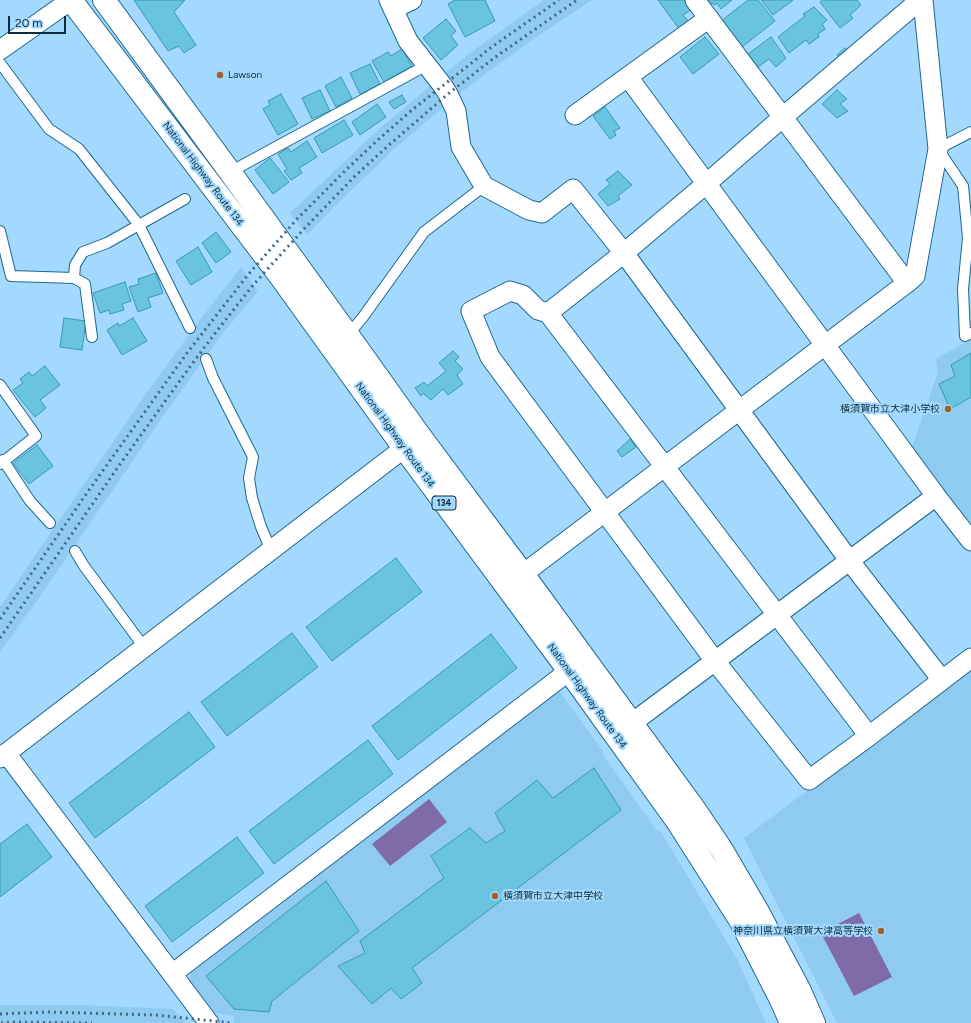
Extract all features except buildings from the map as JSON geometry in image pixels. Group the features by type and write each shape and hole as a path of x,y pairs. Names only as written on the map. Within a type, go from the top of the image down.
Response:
{"highway":[{"name":"National Highway Route 134","path":"71,0 280,276 412,442 522,574 632,723 693,807 722,850 800,991 814,1023"},
{"name":"National Highway Route 134","path":"104,0 348,335 412,442 569,671 677,821 740,920 781,1000 791,1023"}],"street":[{"path":"0,50 71,0"},
{"path":"412,0 391,4 408,41 443,86 456,111 461,147 484,186 528,210 542,213 573,189 624,253 849,560 942,680"},
{"path":"695,0 907,283"},
{"path":"548,313 624,253 920,0"},
{"path":"522,574 915,276 938,149 923,0"},
{"path":"575,115 709,18"},
{"path":"628,77 936,496 971,541"},
{"path":"869,736 548,313 538,310 523,295 510,291 471,310 490,357 715,661 809,780 869,736 971,658"},
{"path":"209,1023 3,755 412,442"},
{"path":"632,723 936,496"},
{"path":"172,974 569,671"}],"lane":[{"path":"0,64 49,129 79,149 138,225 190,328"},
{"path":"230,172 427,65"},
{"path":"971,132 938,149 963,186 968,238 963,289 965,336 971,333"},
{"path":"348,335 363,317 424,232 484,186"},
{"path":"74,278 75,265 83,252 107,244 185,199"},
{"path":"0,231 11,276 74,278 85,284 92,337"},
{"path":"206,359 213,378 252,456 249,478 252,498 261,527 271,550"},
{"path":"0,385 36,436 2,462 30,501 50,523"},
{"path":"75,551 84,566 144,647"}],"shaded area":[{"path":"544,0 592,0 541,34 455,97 441,76"},
{"path":"435,82 448,103 393,150 307,235 290,213 378,130"},
{"path":"241,267 258,291 224,332 166,412 41,595 0,652 0,607 145,395"},
{"name":"横須賀市立大津小学校","path":"971,339 971,536 912,447 938,372 936,359"},
{"name":"神奈川県立横須賀大津高等学校","path":"971,668 971,1023 837,1023 744,838"},
{"name":"横須賀市立大津中学校","path":"559,691 603,751 603,755 657,831 661,832 737,959 766,1023 234,1023 234,1016 210,1012 188,980 191,972"},
{"path":"429,799 447,822 390,866 372,844"},
{"path":"859,913 892,977 854,996 821,933"},
{"path":"0,1005 82,1005 173,1009 185,1023 0,1023"}],"railway":[{"path":"0,619 89,490 187,353 247,276 296,220 350,166 412,110 493,46 559,0"},
{"path":"0,638 118,467 189,368 254,284 355,176 389,145 448,94 494,58 577,0"},
{"path":"0,1014 47,1012 155,1015 233,1023"},
{"path":"1,1023 92,1023"}],"place":[{"name":"Lawson","path":"220,75"},
{"name":"横須賀市立大津小学校","path":"948,409"},
{"name":"横須賀市立大津中学校","path":"495,896"},
{"name":"神奈川県立横須賀大津高等学校","path":"881,931"}]}
